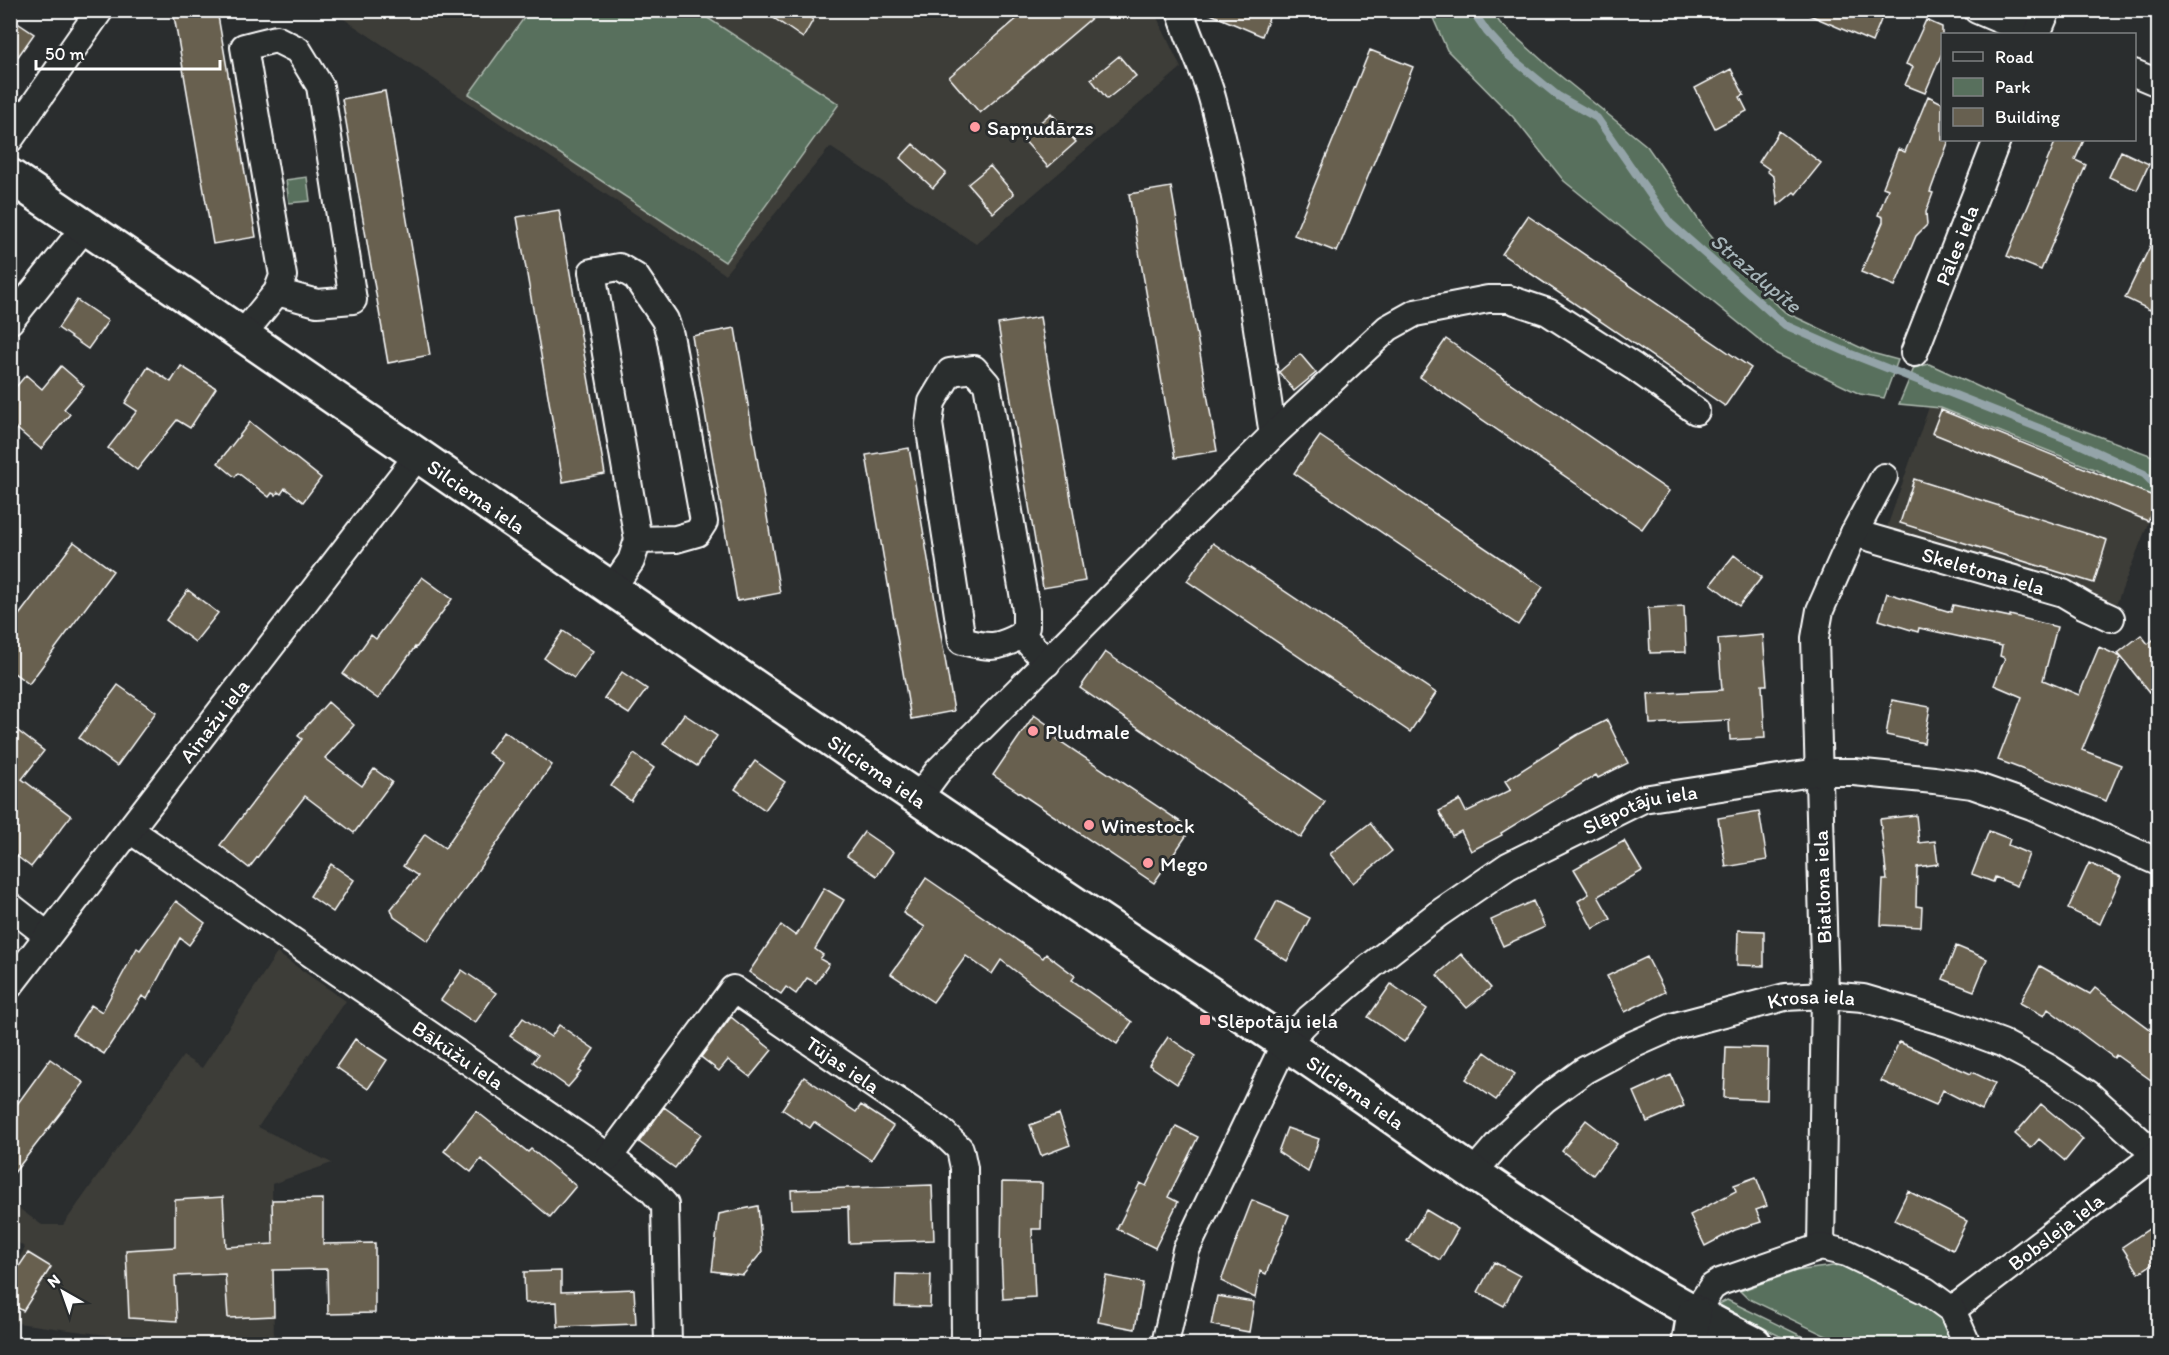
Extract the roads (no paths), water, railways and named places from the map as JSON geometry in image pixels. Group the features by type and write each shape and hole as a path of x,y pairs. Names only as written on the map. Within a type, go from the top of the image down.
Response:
{"street":[{"path":"10,139 100,10"},
{"path":"1180,10 1186,34 1212,98 1238,212 1273,435"},
{"path":"1977,10 2033,33"},
{"path":"2036,33 2047,10"},
{"path":"242,335 278,292 283,276 244,47 276,39 298,50 320,86 353,300 317,303 278,292"},
{"path":"2136,74 2158,83"},
{"name":"Pāles iela","path":"1914,353 1997,141"},
{"name":"Silciema iela","path":"10,177 918,798 1285,1043 1550,1224 1691,1329 1755,1344"},
{"path":"10,321 85,227"},
{"path":"612,588 631,561 638,540 592,272 620,267 636,277 665,320 670,335 704,522 697,533 676,538 638,540"},
{"path":"918,798 938,771 1273,435 1388,328 1415,313 1488,298 1509,299 1548,312 1634,367 1696,411"},
{"path":"974,369 987,384 1026,610 1026,627 1022,635 1005,645 989,648 962,641 930,424 932,402 950,372 974,369"},
{"name":"Ainažu iela","path":"10,985 418,455"},
{"name":"Biatlona iela","path":"1821,1247 1825,995 1815,638 1820,610 1854,533 1884,477"},
{"name":"Skeletona iela","path":"1854,533 2063,593 2111,618"},
{"path":"1022,635 1047,663"},
{"name":"Slēpotāju iela","path":"1165,1344 1186,1250 1285,1043 1309,1019 1371,966 1438,914 1508,866 1573,832 1643,799 1818,772 1854,772 1972,785 2032,806 2158,862"},
{"name":"Bākūžu iela","path":"130,830 609,1157 651,1189 665,1205 668,1344"},
{"path":"10,906 47,935"},
{"name":"Tūjas iela","path":"609,1157 734,989 940,1130 960,1149 964,1179 965,1344"},
{"name":"Krosa iela","path":"1473,1173 1504,1137 1545,1099 1585,1070 1630,1046 1675,1026 1785,998 1825,995 1863,998 1948,1023 2002,1043 2049,1068 2087,1093 2158,1155"},
{"name":"Bobsleja iela","path":"1952,1310 2158,1155"},
{"path":"1691,1329 1712,1287 1720,1281 1821,1247 1847,1253 1926,1291 1952,1310 1967,1344"}],"waterway":[{"name":"Strazdupīte","path":"1472,10 1487,32 1509,56 1558,96 1597,118 1670,223 1785,325 1851,354 2077,443 2144,474 2158,488"}],"place":[{"name":"Sapņudārzs","path":"975,127"},
{"name":"Pludmale","path":"1033,731"},
{"name":"Winestock","path":"1089,825"},
{"name":"Mego","path":"1148,863"},
{"name":"Slēpotāju iela","path":"1205,1020"}]}
